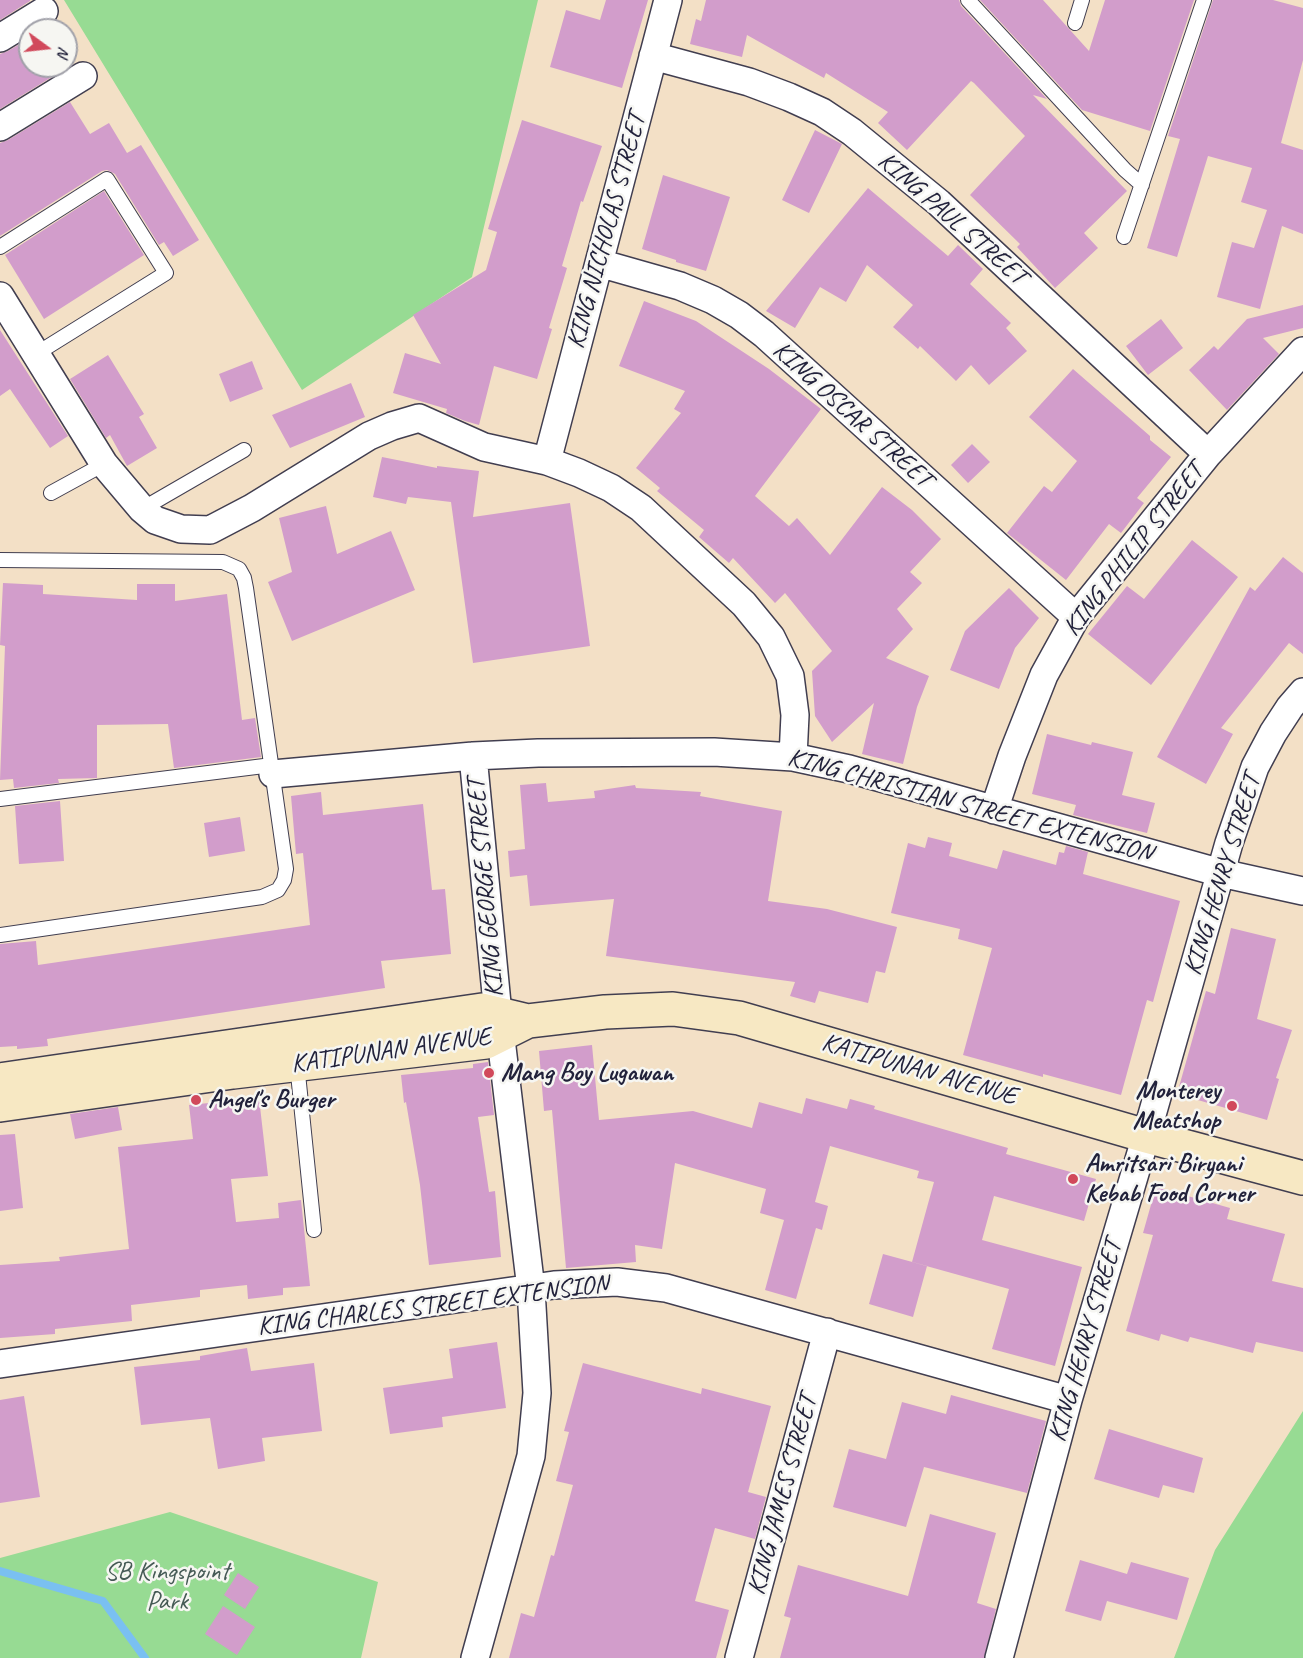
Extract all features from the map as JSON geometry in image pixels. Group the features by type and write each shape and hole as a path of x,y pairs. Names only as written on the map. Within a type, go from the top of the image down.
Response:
{"main road":[{"name":"KATIPUNAN AVENUE","path":"0,1080 482,1010 509,1023 639,1009 674,1009 739,1017 1146,1136 1303,1178"},
{"name":"KATIPUNAN AVENUE","path":"0,1105 297,1064 486,1042 509,1023"}],"street":[{"name":"KING NICHOLAS STREET","path":"547,461 668,0"},
{"path":"0,38 44,11"},
{"name":"KING PAUL STREET","path":"653,56 749,82 789,97 822,112 852,132 939,203 1208,453"},
{"path":"0,128 83,76"},
{"name":"KING OSCAR STREET","path":"599,263 680,286 739,315 764,334 1076,617"},
{"path":"4,312 36,354 104,464 142,509 155,520 181,529 210,530 252,508 369,436 419,418 484,447 547,461 611,488 641,508 744,604 771,637 790,676 795,715 793,757"},
{"name":"KING PHILIP STREET","path":"994,810 1012,756 1044,675 1076,617 1208,453 1303,351"},
{"name":"KING HENRY STREET","path":"999,1658 1068,1400 1235,823 1255,766 1273,733 1303,692"},
{"name":"KING CHRISTIAN STREET EXTENSION","path":"273,769 538,753 714,752 793,757 849,769 1221,873 1303,891"},
{"name":"KING GEORGE STREET","path":"473,756 509,1023 531,1289 537,1393 531,1456 475,1658"},
{"name":"KING CHARLES STREET EXTENSION","path":"0,1364 554,1285 617,1282 666,1288 1068,1400"},
{"name":"KING JAMES STREET","path":"740,1658 827,1332"}],"lane":[{"path":"968,0 1125,170 1142,185"},
{"path":"1075,22 1082,0"},
{"path":"1124,237 1204,0"},
{"path":"0,247 107,179 166,273 36,354"},
{"path":"142,509 244,450"},
{"path":"51,493 104,464"},
{"path":"0,560 223,562 239,569 246,588 286,869 284,880 278,890 270,895 0,935"},
{"path":"0,799 273,769"},
{"path":"297,1064 315,1230"}],"green space":[{"path":"64,0 538,0 472,277 302,390 78,23 78,18 75,18"},
{"path":"1303,1411 1303,1658 1174,1658 1215,1550"},
{"name":"SB Kingspoint Park","path":"170,1512 378,1582 361,1658 0,1658 0,1558"}],"building":[{"path":"0,0 30,0 30,1 0,20"},
{"path":"606,0 648,0 622,88 550,67 566,10 600,20"},
{"path":"706,0 959,0 961,6 1047,99 1033,95 1127,191 1084,233 1098,248 1055,288 1017,247 1020,244 970,195 1025,136 971,81 907,150 878,123 888,112 826,73 824,78 747,35 742,57 690,44 696,19 701,21"},
{"path":"980,0 1043,0 1089,51 1105,0 1194,0 1150,131 1082,110"},
{"path":"1213,0 1273,0 1303,8 1303,60 1281,143 1303,150 1303,234 1282,226 1260,309 1217,297 1232,242 1254,248 1267,210 1241,202 1252,168 1208,156 1177,257 1147,248 1180,139 1168,136"},
{"path":"18,45 18,78 50,78 0,109 0,54"},
{"path":"70,102 90,134 109,123 127,153 141,145 199,240 173,256 164,242 159,245 115,174 107,170 0,236 0,143"},
{"path":"522,120 602,146 583,202 581,201 562,266 567,268 537,379 494,366 479,425 446,413 447,409 393,393 405,353 441,364 413,315 486,270 497,232 488,229"},
{"path":"815,130 842,144 809,213 782,200"},
{"path":"663,175 730,197 706,271 642,249"},
{"path":"868,188 948,256 958,245 983,269 970,284 1011,323 1006,328 1027,351 989,385 971,365 956,381 920,346 918,349 893,327 913,305 867,265 846,302 820,287 795,328 766,311"},
{"path":"104,191 144,255 44,319 5,255"},
{"path":"644,301 696,321 769,369 821,409 755,496 789,526 797,518 830,555 882,487 912,510 941,539 910,572 922,583 897,609 913,629 886,658 929,676 917,707 903,764 862,754 874,703 832,742 815,716 812,671 832,651 785,593 775,603 733,558 729,563 699,537 704,530 657,491 660,488 636,468 681,413 674,409 685,391 619,366"},
{"path":"1303,305 1303,328 1263,338 1279,354 1227,410 1189,370 1214,346 1218,350 1247,319"},
{"path":"1161,319 1183,348 1148,375 1126,346"},
{"path":"0,330 68,436 50,448 10,389 0,396"},
{"path":"108,355 144,414 139,417 157,448 127,466 110,435 106,438 70,379"},
{"path":"252,361 263,389 230,402 219,374"},
{"path":"1073,369 1171,457 1137,498 1144,503 1121,533 1109,524 1066,580 1007,533 1044,486 1052,492 1077,461 1029,417"},
{"path":"351,383 365,417 290,448 272,415"},
{"path":"972,444 990,462 968,483 951,465"},
{"path":"382,457 437,468 437,466 479,471 473,517 570,503 590,646 473,663 451,502 408,497 406,504 373,497"},
{"path":"326,506 337,554 391,531 415,590 292,641 268,582 292,572 279,518"},
{"path":"1192,540 1238,577 1151,685 1088,634 1127,586 1144,599"},
{"path":"1283,557 1303,573 1303,654 1289,643 1221,728 1233,734 1206,784 1157,757 1250,587 1255,591"},
{"path":"3,583 43,585 43,594 137,600 137,584 175,584 175,601 227,594 242,720 255,718 261,757 174,768 168,724 97,725 97,778 58,779 59,783 14,788 13,779 0,780 5,646 0,645"},
{"path":"1009,588 1039,618 1015,648 999,689 950,670 965,631"},
{"path":"1047,734 1133,752 1122,795 1155,803 1147,833 1073,815 1076,805 1032,794"},
{"path":"546,783 548,802 595,798 594,791 635,785 636,788 701,792 700,796 782,811 768,901 827,909 897,927 885,973 876,971 868,1003 819,991 815,1003 790,996 795,982 606,956 614,899 530,906 527,875 510,877 508,851 525,849 520,785"},
{"path":"321,792 323,815 423,804 432,890 445,889 451,954 381,961 385,988 47,1039 48,1046 17,1049 17,1046 0,1047 0,944 36,941 38,965 310,925 303,853 296,854 291,796"},
{"path":"60,801 64,861 19,864 15,806"},
{"path":"240,817 245,851 209,857 204,823"},
{"path":"928,837 952,843 949,856 997,869 1003,850 1056,865 1059,852 1064,853 1066,846 1088,852 1083,874 1180,901 1153,1002 1147,1000 1121,1095 963,1055 992,948 958,939 960,929 891,913 908,843 925,848"},
{"path":"1231,928 1276,939 1257,1019 1292,1030 1276,1078 1279,1079 1267,1120 1177,1094 1206,991 1215,994"},
{"path":"592,1045 599,1120 693,1111 752,1128 759,1102 802,1114 806,1098 847,1109 850,1099 875,1106 874,1109 1008,1148 1006,1154 1096,1179 1084,1221 994,1196 982,1240 1082,1267 1055,1366 992,1349 1009,1289 912,1262 934,1182 917,1178 919,1171 830,1146 815,1202 828,1206 822,1230 816,1228 796,1299 765,1290 784,1220 760,1213 766,1189 675,1163 662,1249 635,1245 636,1262 566,1268 552,1110 544,1111 539,1051"},
{"path":"488,1062 494,1115 478,1117 489,1192 495,1191 501,1257 429,1265 420,1185 406,1102 404,1103 401,1075 473,1068 473,1064"},
{"path":"259,1098 268,1176 231,1179 236,1222 279,1218 278,1203 301,1200 310,1286 283,1288 283,1295 248,1299 247,1285 200,1290 200,1297 131,1305 132,1321 55,1329 55,1334 0,1338 0,1265 60,1261 59,1257 129,1249 118,1147 193,1139 189,1105"},
{"path":"118,1107 122,1130 75,1139 70,1114"},
{"path":"15,1134 23,1208 0,1211 0,1135"},
{"path":"1156,1187 1230,1208 1227,1219 1285,1234 1272,1281 1303,1288 1303,1352 1256,1342 1253,1353 1190,1337 1188,1342 1161,1334 1159,1341 1126,1331 1153,1235 1143,1233"},
{"path":"883,1254 927,1266 913,1317 869,1304"},
{"path":"497,1342 506,1408 442,1417 443,1427 390,1434 383,1388 453,1378 449,1349"},
{"path":"247,1348 251,1371 314,1363 322,1431 262,1438 265,1461 218,1469 210,1418 141,1425 134,1367 200,1360 200,1356"},
{"path":"583,1363 701,1394 702,1388 771,1406 748,1492 766,1497 755,1539 715,1528 695,1601 729,1610 716,1658 509,1658 521,1613 534,1617 551,1555 554,1556 573,1485 556,1481 569,1432 564,1431"},
{"path":"951,1395 1046,1421 1027,1493 924,1467 906,1527 833,1507 849,1449 886,1459 902,1402 946,1414"},
{"path":"24,1396 40,1497 0,1503 0,1400"},
{"path":"1109,1429 1203,1458 1194,1493 1163,1485 1159,1498 1094,1479"},
{"path":"930,1514 996,1533 977,1603 996,1609 984,1658 780,1658 791,1618 784,1616 798,1565 908,1596"},
{"path":"1080,1560 1127,1574 1131,1562 1189,1578 1177,1620 1107,1601 1101,1621 1065,1611"},
{"path":"238,1573 259,1587 245,1609 224,1595"},
{"path":"223,1606 255,1627 237,1655 205,1634"}],"waterway":[{"path":"0,1571 103,1601 145,1658"}],"place":[{"name":"Mang Boy Lugawan","path":"489,1073"},
{"name":"Angel's Burger","path":"196,1100"},
{"name":"Monterey Meatshop","path":"1232,1106"},
{"name":"Amritsari Biryani Kebab Food Corner","path":"1073,1179"}]}
